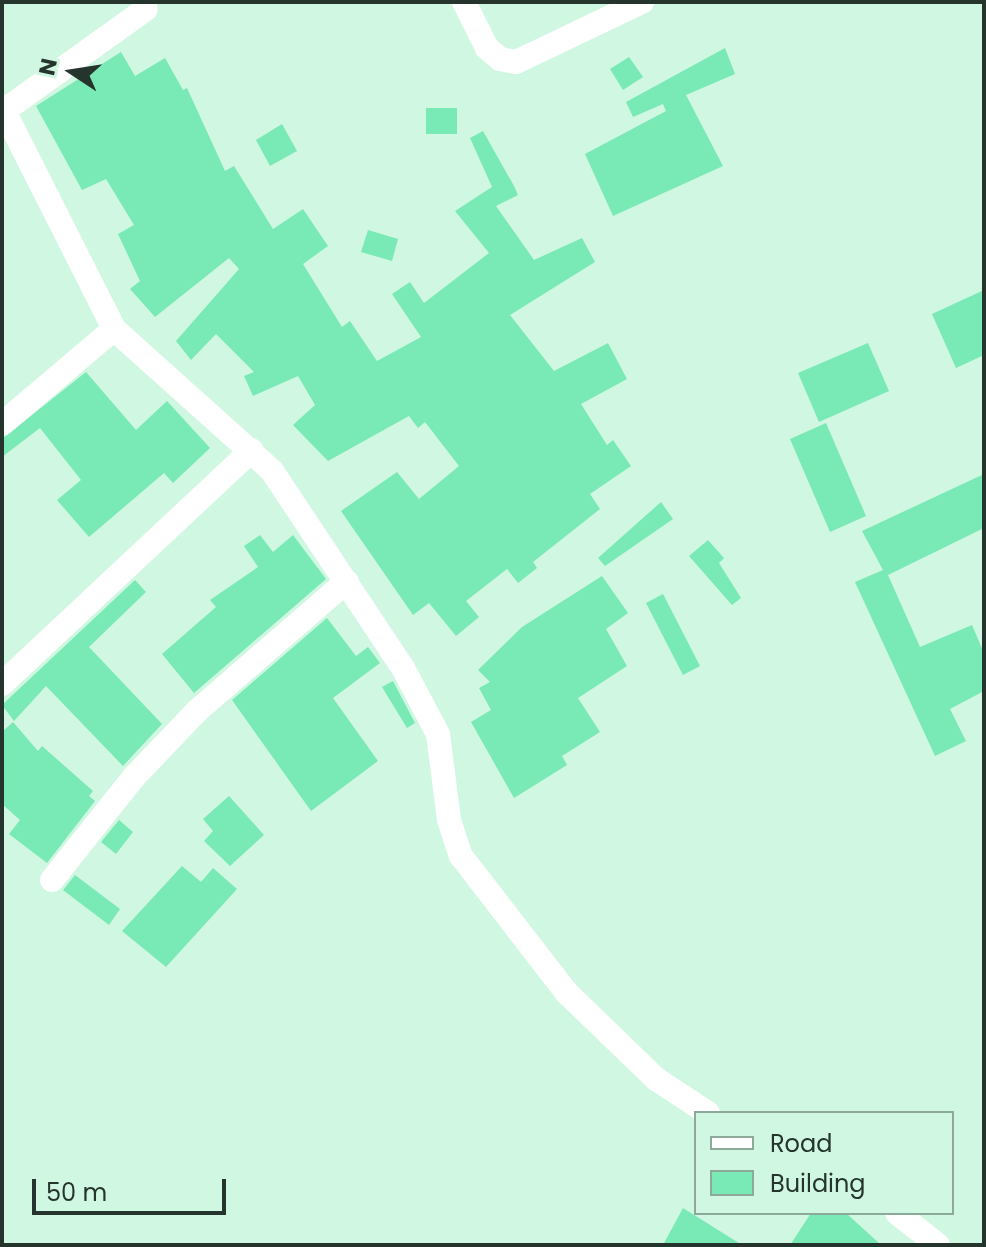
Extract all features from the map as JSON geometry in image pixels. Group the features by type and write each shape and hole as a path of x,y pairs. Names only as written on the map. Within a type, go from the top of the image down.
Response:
{"street":[{"path":"464,2 487,48 500,59 516,62 642,2"},
{"path":"146,9 4,109 114,329 252,450 347,581 438,734 449,820 461,856 567,993 656,1079 705,1111"},
{"path":"2,424 114,329"},
{"path":"2,684 252,450"},
{"path":"52,880 133,778 197,711 347,581"},
{"path":"900,1215 938,1245"}],"building":[{"path":"725,48 735,74 686,95 723,166 613,216 585,154 666,111 663,104 633,117 626,102"},
{"path":"121,52 135,76 165,58 183,90 187,88 225,171 234,166 273,229 303,209 328,246 303,264 342,327 350,321 377,361 421,337 392,294 410,282 424,303 489,253 455,211 492,187 470,138 483,131 514,186 518,195 496,206 534,260 582,238 595,262 510,315 554,371 608,343 627,379 581,404 607,445 613,440 631,466 590,494 600,509 533,562 537,568 518,583 507,569 466,601 479,617 456,636 429,603 413,615 341,511 397,472 419,499 459,466 425,422 418,428 409,416 328,461 293,425 315,405 298,376 253,396 244,376 254,372 216,334 191,360 176,341 239,269 229,258 155,317 130,289 140,281 118,234 134,225 106,179 82,190 36,106"},
{"path":"629,57 643,77 623,90 610,69"},
{"path":"426,108 457,108 457,134 426,134"},
{"path":"282,124 297,151 270,166 256,140"},
{"path":"368,230 398,239 392,261 361,252"},
{"path":"984,290 984,355 956,368 932,314"},
{"path":"868,343 889,391 819,422 798,373"},
{"path":"86,372 136,430 167,401 210,448 173,483 164,473 89,537 57,500 81,480 40,428 2,457 2,439"},
{"path":"826,423 866,516 830,532 790,439"},
{"path":"984,474 984,528 888,575 920,647 972,625 984,653 984,691 950,709 966,741 935,756 855,582 883,570 862,531"},
{"path":"661,502 673,519 605,566 598,558"},
{"path":"260,535 273,552 293,535 326,579 194,693 162,654 216,607 210,600 258,567 244,546"},
{"path":"708,540 724,558 719,563 741,598 732,605 689,556"},
{"path":"602,576 628,613 606,629 627,666 578,698 600,732 562,756 567,765 514,798 471,722 491,710 479,688 490,682 478,670 522,627"},
{"path":"135,580 146,592 89,647 162,724 123,766 46,686 14,721 2,705"},
{"path":"663,594 700,666 683,675 646,603"},
{"path":"327,618 356,656 368,647 380,663 333,698 378,761 311,811 232,700"},
{"path":"393,681 415,723 407,728 382,687"},
{"path":"13,722 38,751 42,746 93,791 89,796 95,801 47,863 9,834 20,820 2,804 2,732"},
{"path":"229,796 264,835 230,866 204,841 213,831 203,819"},
{"path":"119,820 133,832 116,854 101,842"},
{"path":"182,866 201,882 213,868 237,889 166,967 122,931"},
{"path":"75,875 120,909 109,925 63,890"},
{"path":"683,1208 742,1245 663,1245"},
{"path":"810,1215 848,1215 881,1245 790,1245"}]}
